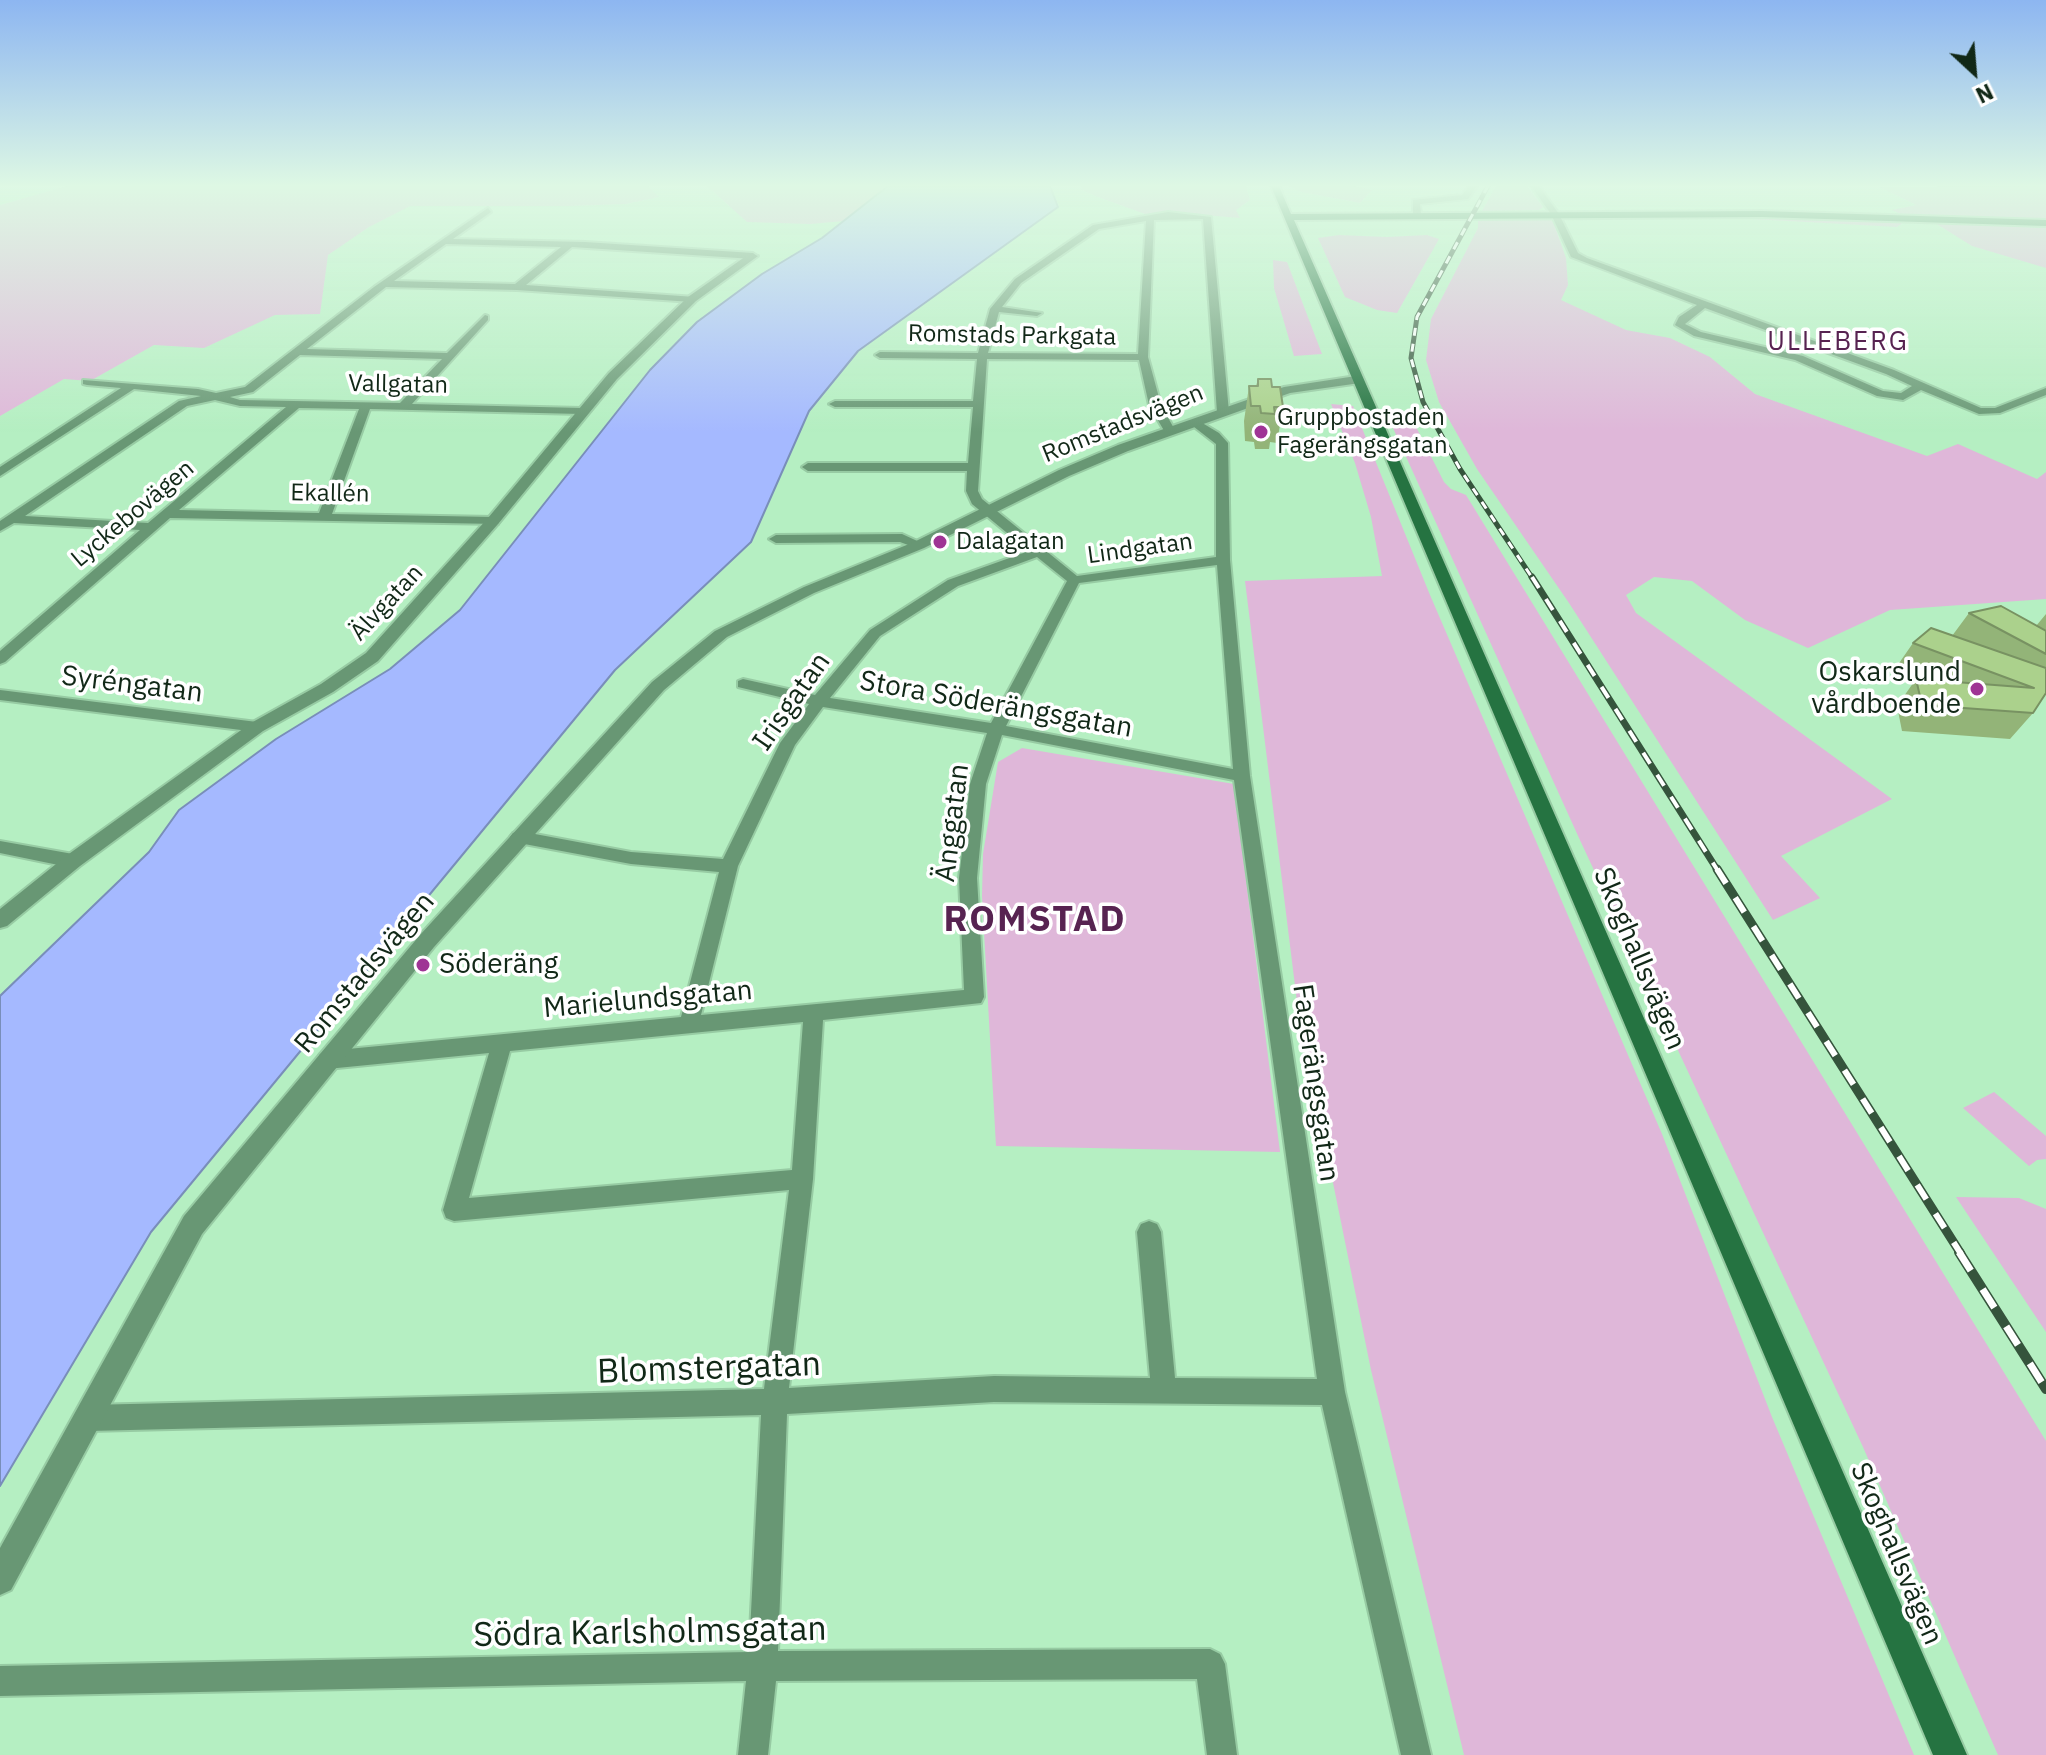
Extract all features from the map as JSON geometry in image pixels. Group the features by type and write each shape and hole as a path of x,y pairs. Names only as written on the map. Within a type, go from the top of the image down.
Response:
{"main road":[{"name":"Skoghallsvägen","path":"1310,268 1950,1755"}],"street":[{"path":"0,527 6,518 183,403 249,390 408,268"},
{"path":"517,287 541,268"},
{"name":"Älvgatan","path":"0,920 73,861 257,727 327,688 372,657 493,521 582,411 631,357 692,299 736,268"},
{"path":"991,511 976,501 972,491 982,357 995,309 1018,281 1036,268"},
{"path":"1147,268 1143,357 1155,405 1170,432"},
{"path":"1211,268 1223,412"},
{"path":"1609,268 1921,385 1986,413 2046,391"},
{"path":"385,284 517,287 692,299"},
{"path":"1706,303 1682,319 1680,325 1698,334 1799,358 1881,394 1903,397 1921,385"},
{"path":"995,309 1037,313"},
{"path":"403,407 485,318"},
{"path":"296,352 450,356"},
{"name":"Romstads Parkgata","path":"880,355 1143,357"},
{"name":"Romstadsvägen","path":"0,1579 193,1225 327,1060 519,837 658,686 721,634 809,590 919,545 1064,473 1302,385 1356,380"},
{"name":"Vallgatan","path":"87,382 198,392 240,403 582,411"},
{"path":"0,472 132,386"},
{"name":"Lyckebovägen","path":"0,659 150,527 297,404"},
{"path":"835,404 978,404"},
{"path":"325,515 365,407"},
{"name":"Fagerängsgatan","path":"1195,423 1222,443 1223,560 1242,776 1332,1392 1416,1755"},
{"path":"808,467 972,467"},
{"name":"Lindgatan","path":"991,511 1074,580 1223,560"},
{"name":"Ekallén","path":"166,514 325,515 493,521"},
{"path":"6,518 150,527"},
{"path":"776,539 902,538 919,545"},
{"name":"Irisgatan","path":"689,1024 729,866 788,743 819,701 875,633 953,583 1038,552"},
{"name":"Änggatan","path":"974,997 968,878 978,784 996,729 1074,580"},
{"name":"Stora Söderängsgatan","path":"743,684 819,701 996,729 1242,776"},
{"name":"Syréngatan","path":"0,695 257,727"},
{"path":"519,837 631,858 729,866"},
{"path":"0,847 73,861"},
{"name":"Marielundsgatan","path":"327,1060 974,997"},
{"path":"753,1755 763,1666 775,1402 802,1179 814,1012"},
{"path":"502,1042 454,1210 802,1179"},
{"path":"1149,1232 1164,1391"},
{"name":"Blomstergatan","path":"88,1418 775,1402 994,1389 1332,1392"},
{"name":"Södra Karlsholmsgatan","path":"0,1681 763,1666 1210,1664 1222,1755"}],"shaded area":[{"path":"0,268 326,268 320,314 275,315 204,348 154,345 90,381 64,379 0,416"},
{"path":"1273,268 1289,268 1322,354 1294,356 1274,288"},
{"path":"1332,268 1423,268 1397,313 1377,310 1345,297"},
{"path":"1457,268 1567,268 1568,285 1561,300 1626,330 1670,338 1710,357 1755,394 1927,456 1958,444 2037,479 2046,472 2046,599 1890,610 1808,648 1745,620 1692,581 1654,577 1626,595 1636,613 1892,799 1781,856 1820,898 1773,920 1569,603 1477,469 1439,402 1426,360 1431,319"},
{"path":"1331,404 1353,406 1430,595 1662,1134 1772,1417 1914,1755 1464,1755 1371,1370 1298,1010 1245,581 1382,576 1371,517 1355,463"},
{"path":"1410,415 1444,482 1451,489 1466,495 2046,1441 2046,1755 1998,1755 1863,1447 1579,838 1388,417"},
{"path":"1022,748 1234,784 1280,1152 996,1146 982,896 983,854 998,762"},
{"path":"1994,1092 2046,1136 2046,1159 2037,1160 2029,1166 1963,1108"},
{"path":"1956,1197 2019,1198 2046,1209 2046,1332"}],"water":[{"path":"772,268 973,268 858,351 809,411 751,542 615,670 151,1232 0,1486 0,996 149,852 179,810 276,739 390,669 460,610 650,370 697,322"}],"building":[{"path":"1258,379 1271,379 1272,387 1280,387 1283,407 1274,407 1275,414 1261,413 1260,406 1251,406 1249,386 1258,386"},
{"path":"2001,606 2046,631 2046,654 1969,613"},
{"path":"1931,628 2046,668 2046,693 2033,713 1922,705 1916,679 2034,688 1913,643"}],"railway":[{"path":"1444,268 1417,317 1411,358 1423,402 1460,469 1533,579"},
{"path":"1532,577 1718,871"},
{"path":"1717,869 1961,1254"},
{"path":"1959,1252 2046,1389"}],"place":[{"name":"Gruppbostaden Fagerängsgatan","path":"1261,432"},
{"name":"Dalagatan","path":"940,542"},
{"name":"Oskarslund vårdboende","path":"1977,689"},
{"name":"Söderäng","path":"423,965"}],"district":[{"name":"ULLEBERG","path":"1838,342"},
{"name":"ROMSTAD","path":"1035,921"}]}
